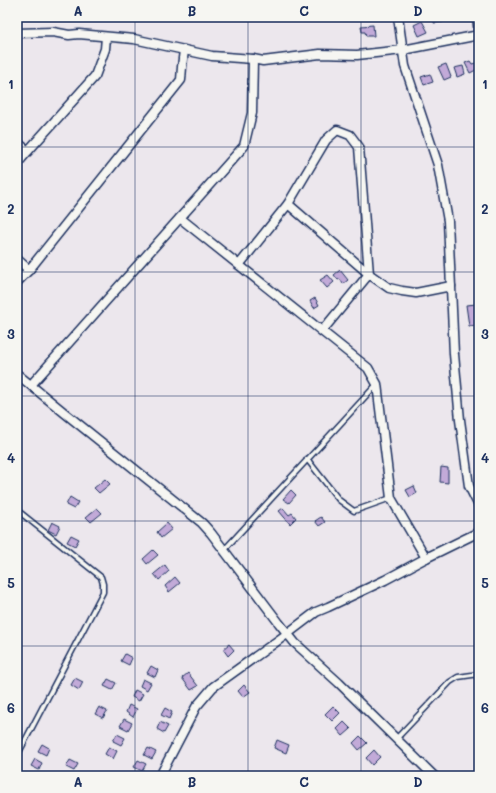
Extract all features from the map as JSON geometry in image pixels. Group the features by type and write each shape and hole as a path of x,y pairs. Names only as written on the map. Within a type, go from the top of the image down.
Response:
{"street":[{"path":"398,17 405,66 438,165 448,221 454,354 460,420 469,486 479,506"},
{"path":"17,33 53,32 69,35 80,34 134,39 212,56 263,61 320,54 357,55 403,50 479,35 477,17"},
{"path":"17,164 95,76 105,50 106,37"},
{"path":"17,282 29,270 181,80 184,50"},
{"path":"30,385 244,146 252,113 252,59"},
{"path":"239,265 288,204 326,140 337,130 350,135 359,148 369,274 322,331"},
{"path":"17,142 28,151"},
{"path":"288,204 369,274 389,288 416,293 451,286"},
{"path":"180,218 368,368 377,384 391,498 426,558"},
{"path":"17,259 29,270"},
{"path":"17,374 202,523 212,533 295,643 434,776"},
{"path":"160,776 196,707 213,687 288,634 316,612 385,580 479,532"}],"lane":[{"path":"224,550 377,384"},
{"path":"307,460 339,500 354,511 391,498"},
{"path":"17,510 101,577 104,584 103,592 17,756"},
{"path":"396,739 450,682 458,677 479,674"}],"building":[{"path":"434,17 443,17 443,22 434,23"},
{"path":"422,21 428,32 419,36 414,25"},
{"path":"373,25 374,36 366,36 365,32 362,32 361,26"},
{"path":"470,61 472,64 476,63 478,69 470,73 465,63"},
{"path":"446,64 451,77 444,80 438,67"},
{"path":"463,66 465,74 457,77 454,68"},
{"path":"430,74 433,82 424,85 421,77"},
{"path":"340,270 348,280 343,284 340,279 338,280 334,275"},
{"path":"328,275 334,282 327,288 320,280"},
{"path":"315,298 319,305 314,308 310,301"},
{"path":"477,304 479,325 469,326 466,305"},
{"path":"441,467 448,468 448,483 440,482"},
{"path":"105,479 110,484 99,493 94,488"},
{"path":"414,486 417,493 410,497 406,490"},
{"path":"291,490 296,495 289,503 283,499"},
{"path":"70,497 78,502 74,509 66,505"},
{"path":"97,508 102,513 91,522 86,517"},
{"path":"283,508 289,515 292,513 296,518 290,524 279,511"},
{"path":"321,517 325,522 319,526 315,521"},
{"path":"52,522 60,526 56,534 48,530"},
{"path":"167,523 172,529 161,538 157,532"},
{"path":"71,535 79,539 75,546 67,542"},
{"path":"153,550 158,555 147,564 143,559"},
{"path":"165,565 169,571 159,580 154,574"},
{"path":"175,577 180,583 169,592 165,586"},
{"path":"229,644 234,650 228,656 223,649"},
{"path":"125,654 132,658 129,665 121,661"},
{"path":"151,666 158,670 155,677 147,673"},
{"path":"188,673 198,686 191,690 182,678"},
{"path":"75,678 83,682 79,690 71,685"},
{"path":"108,679 116,683 112,690 104,686"},
{"path":"143,679 151,683 147,690 140,686"},
{"path":"244,685 250,692 243,697 238,691"},
{"path":"135,690 143,694 139,701 132,697"},
{"path":"129,705 137,709 133,717 126,712"},
{"path":"333,706 340,713 332,721 325,714"},
{"path":"99,707 107,711 103,718 95,714"},
{"path":"165,708 172,712 169,719 161,715"},
{"path":"124,719 132,723 128,730 120,726"},
{"path":"160,722 168,726 164,733 157,729"},
{"path":"344,722 351,729 343,736 337,729"},
{"path":"117,734 125,738 121,745 113,741"},
{"path":"360,736 367,743 359,750 353,743"},
{"path":"277,740 289,745 286,753 274,748"},
{"path":"42,744 49,748 46,755 38,751"},
{"path":"109,747 117,751 113,759 105,754"},
{"path":"148,748 156,752 152,759 144,755"},
{"path":"374,750 380,757 372,765 366,758"},
{"path":"35,759 42,763 39,770 31,766"},
{"path":"70,760 78,764 74,771 66,767"},
{"path":"138,760 146,764 142,771 134,767"}]}
